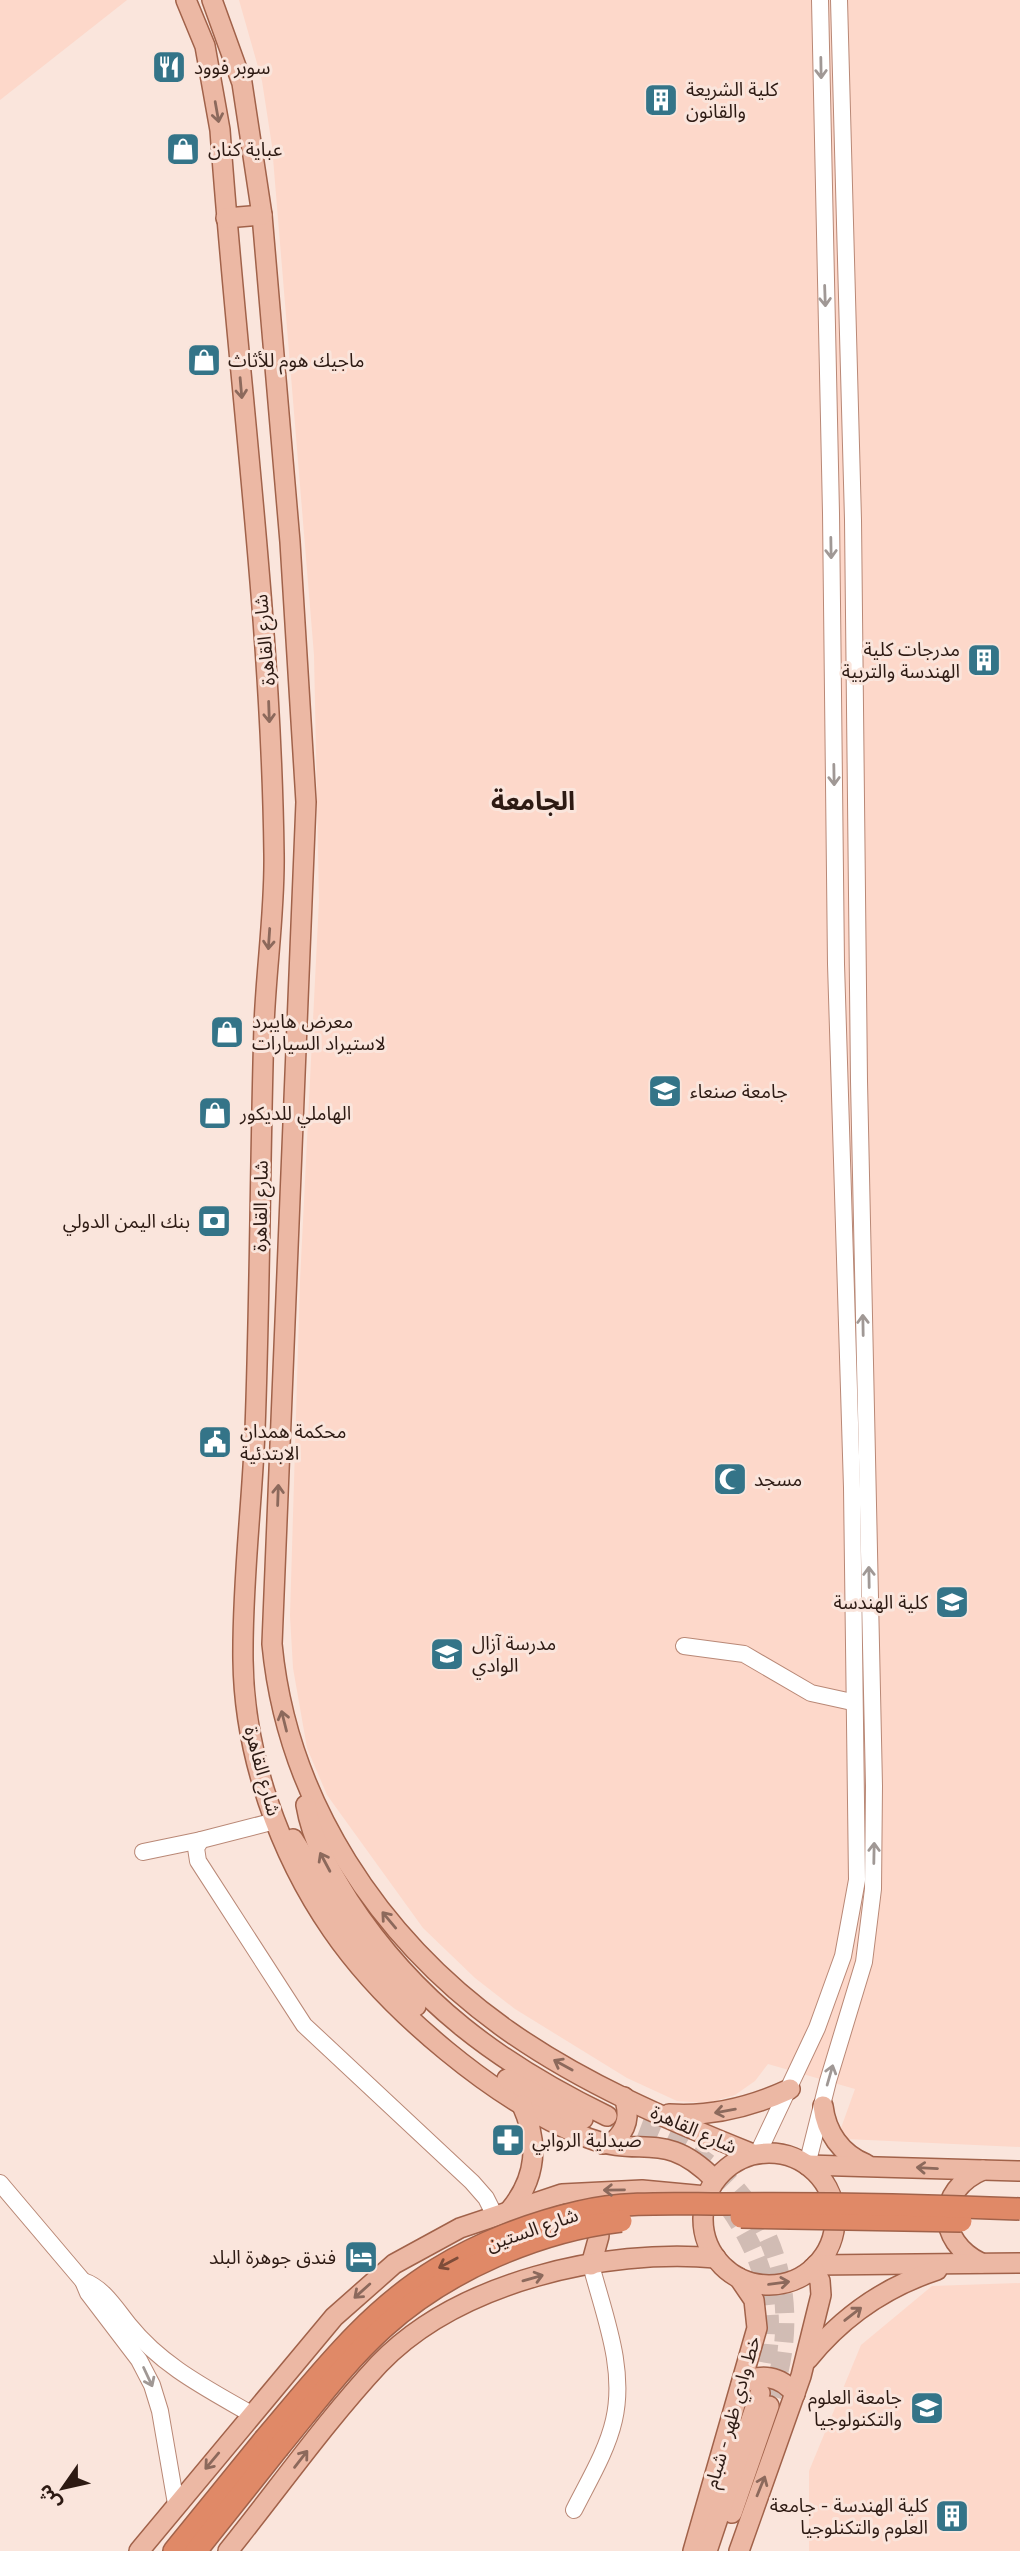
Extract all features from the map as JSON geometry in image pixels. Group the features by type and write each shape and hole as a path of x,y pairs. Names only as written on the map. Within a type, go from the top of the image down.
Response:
{"highway":[{"name":"شارع الستين","path":"196,2551 346,2343 390,2302 436,2269 472,2250 543,2222 582,2211 665,2204 1020,2208"},
{"name":"شارع الستين","path":"174,2551 271,2444 404,2310 477,2266 557,2234 597,2224 640,2218 1020,2222"}],"main road":[{"name":"شارع القاهرة","path":"186,0 205,46 220,130 268,689 274,860 264,1019 254,1433 243,1665 251,1733 275,1821 309,1894 336,1936 367,1975 412,2019 522,2105 565,2128 603,2129 665,2148 692,2160 710,2188"},
{"name":"شارع القاهرة","path":"212,0 242,83 262,215 290,542 306,802 272,1644 285,1727 303,1781 328,1831 362,1884 428,1964 507,2030 624,2097 755,2154"},
{"path":"226,218 262,215"},
{"path":"303,1781 311,1828 326,1865 362,1920 397,1964 452,2020 487,2048 603,2129 613,2142 625,2126 628,2113 624,2097"},
{"path":"275,1821 297,1843 360,1945 426,2016 472,2054 527,2092 603,2129"},
{"path":"658,2113 724,2111 758,2103 790,2089"},
{"path":"502,2212 524,2189 533,2165 532,2127 522,2105"},
{"path":"823,2106 827,2126 837,2143 852,2157 870,2165"},
{"path":"755,2154 784,2154 807,2165 826,2186 835,2213 831,2241 815,2267 802,2276 777,2285 750,2283 738,2277 716,2258 704,2235 703,2209 710,2188 731,2164 755,2154"},
{"path":"807,2165 1020,2171"},
{"path":"981,2263 958,2248 947,2222 952,2195 971,2175 984,2170"},
{"name":"شارع الستين","path":"139,2551 334,2317 370,2284 414,2252 502,2212 562,2194 710,2188"},
{"path":"579,2192 592,2207 598,2226 598,2246 591,2265"},
{"path":"228,2551 380,2363 429,2324 483,2295 530,2279 591,2265 671,2256 716,2258"},
{"path":"815,2267 1020,2263"},
{"path":"805,2362 836,2329 872,2301 912,2279 956,2265"},
{"path":"739,2551 805,2362 821,2295 815,2267"},
{"name":"خط وادي ظهر - شبام","path":"692,2551 758,2319 754,2300 738,2277"},
{"path":"741,2385 754,2378 770,2377 784,2383 795,2394"},
{"path":"707,2551 766,2395 720,2551"}],"street":[{"path":"807,2165 864,1962 873,1889 874,1786 857,1397 848,1361 836,964 831,513 820,0"},
{"path":"755,2154 790,2089 817,2028 843,1956 857,1880 852,1702 857,1397 864,1371 853,520 843,246 839,0"},
{"path":"824,246 843,246"},
{"path":"831,513 853,520"},
{"path":"848,1361 864,1371"},
{"path":"684,1646 744,1654 811,1693 852,1702"},
{"path":"143,1852 275,1821"},
{"path":"201,1840 196,1848 198,1861 304,2025 502,2212"},
{"path":"843,1956 864,1962"},
{"path":"0,2183 83,2281 98,2288 133,2341 156,2398 176,2504"},
{"path":"574,2510 614,2423 618,2398 617,2365 591,2265"},
{"path":"133,2341 251,2414"}],"shaded area":[{"path":"0,0 127,0 0,100"},
{"name":"جامعة صنعاء","path":"239,0 1020,0 1020,2147 846,2139 841,2128 855,2089 768,2064 755,2081 735,2095 708,2103 677,2101 627,2078 515,2009 475,1978 423,1928 327,1795 307,1748 293,1668 290,1616 300,1281 319,900 314,655 272,146 262,81"},
{"name":"جامعة العلوم والتكنولوجيا","path":"1020,2283 1020,2551 809,2551 809,2471 861,2345 932,2286"}],"tunnel":[{"path":"613,2118 647,2130 691,2151 728,2180 750,2206 766,2234 784,2297 785,2330 781,2363 772,2396"},
{"path":"729,2208 754,2251 767,2295 769,2342 760,2391"}],"place":[{"name":"سوبر فوود","path":"169,67"},
{"name":"كلية الشريعة والقانون","path":"661,100"},
{"name":"عباية كنان","path":"183,149"},
{"name":"ماجيك هوم للأثاث","path":"204,360"},
{"name":"مدرجات كلية الهندسة والتربية","path":"984,660"},
{"name":"معرض هايبرد لاستيراد السيارات","path":"227,1032"},
{"name":"جامعة صنعاء","path":"665,1091"},
{"name":"الهاملي للديكور","path":"215,1113"},
{"name":"بنك اليمن الدولي","path":"214,1221"},
{"name":"محكمة همدان الابتدئية","path":"215,1442"},
{"name":"مسجد","path":"730,1479"},
{"name":"كلية الهندسة","path":"952,1602"},
{"name":"مدرسة آزال الوادي","path":"447,1654"},
{"name":"صيدلية الروابي","path":"508,2140"},
{"name":"فندق جوهرة البلد","path":"361,2257"},
{"name":"جامعة العلوم والتكنولوجيا","path":"927,2408"},
{"name":"كلية الهندسة - جامعة العلوم والتكنلوجيا","path":"952,2516"}],"district":[{"name":"الجامعة","path":"533,801"}]}
